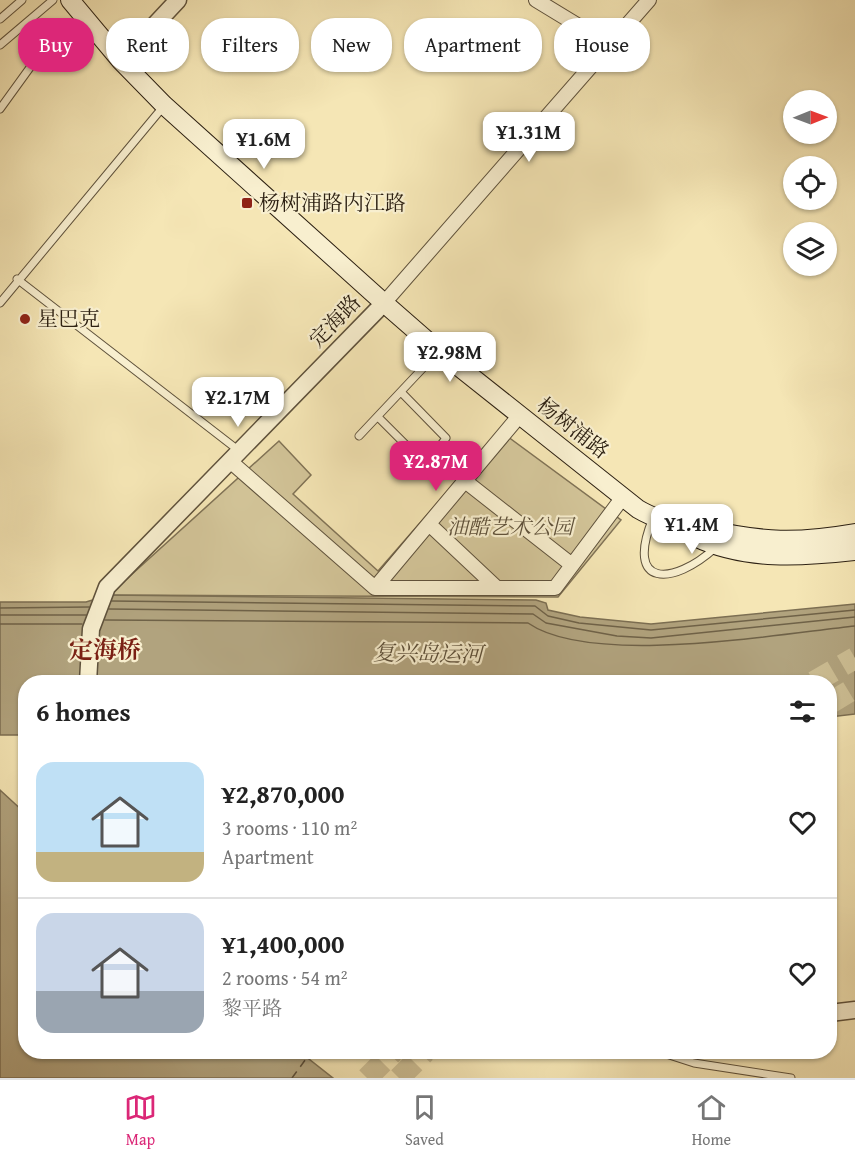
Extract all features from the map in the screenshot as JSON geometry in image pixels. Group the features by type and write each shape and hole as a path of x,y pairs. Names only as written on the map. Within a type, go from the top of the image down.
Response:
{"main road":[{"path":"70,0 106,43"},
{"name":"杨树浦路","path":"132,72 164,105 439,351 653,518 685,530 695,527 721,539"},
{"path":"721,539 795,542 855,533"},
{"path":"721,539 770,555 796,556 855,551"}],"street":[{"path":"160,18 177,0"},
{"path":"536,0 566,18"},
{"name":"定海路","path":"633,18 649,0"},
{"name":"定海路","path":"88,675 89,644 94,616 107,587 384,303 586,72"},
{"path":"375,588 520,415"},
{"path":"235,456 375,588 555,588 623,496"},
{"path":"465,481 572,565"},
{"path":"429,524 497,588"},
{"path":"837,1012 855,1010"}],"lane":[{"path":"0,19 22,0"},
{"path":"32,18 53,0"},
{"path":"0,45 18,30"},
{"path":"0,109 27,72"},
{"path":"0,303 17,279 164,105"},
{"path":"17,279 235,456"},
{"path":"359,436 402,393 439,351"},
{"path":"378,417 426,465 446,438 402,393"},
{"path":"653,518 647,532 646,555 652,573 659,576 688,569 721,539"},
{"path":"686,1059 722,1069 791,1078"}],"green space":[{"name":"油酷艺术公园","path":"500,431 621,520 558,597 109,595 279,441 311,475 293,494 378,571"}],"water":[{"name":"复兴岛运河","path":"109,595 536,600 546,603 548,610 580,617 651,624 855,604 855,714 837,716 837,675 18,675 18,735 0,735 0,602 86,602"},
{"path":"0,790 18,807 18,1059 309,1059 333,1078 0,1078"}],"ferry route":[{"path":"292,1078 306,1059"}],"tunnel":[{"path":"826,675 855,658"},
{"path":"837,699 855,688"},
{"path":"367,1078 386,1059"},
{"path":"399,1078 418,1059"}],"place":[{"name":"杨树浦路内江路","path":"247,203"},
{"name":"星巴克","path":"25,319"}],"district":[{"name":"定海桥","path":"105,650"}]}
